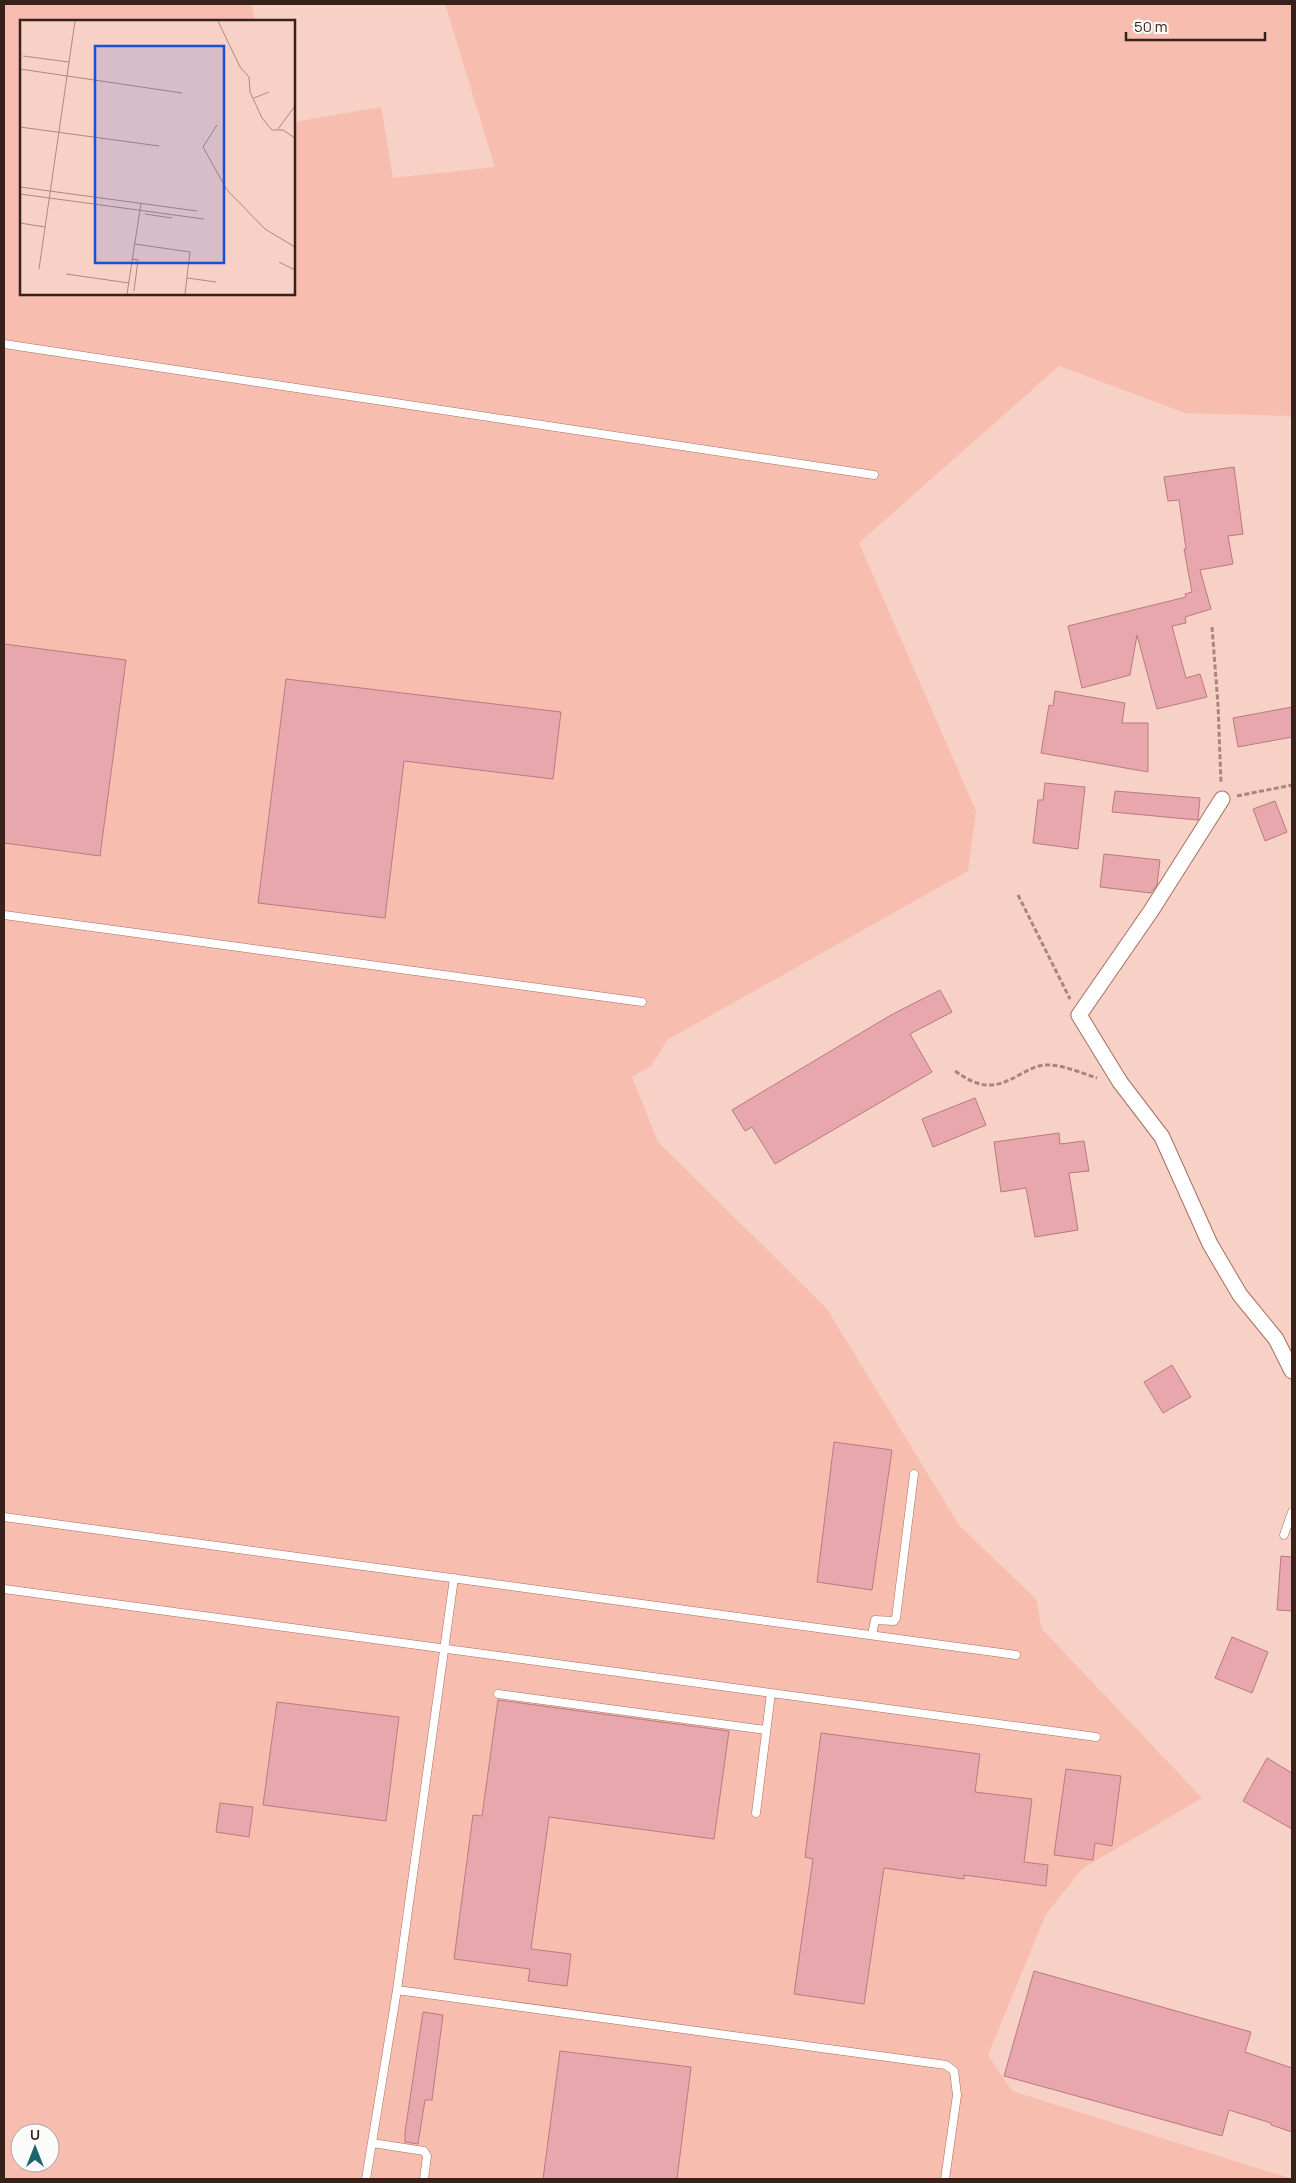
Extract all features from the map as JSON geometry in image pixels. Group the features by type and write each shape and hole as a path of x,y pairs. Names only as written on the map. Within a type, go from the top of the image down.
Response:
{"street":[{"path":"1222,799 1151,911 1078,1015 1120,1082 1162,1137 1210,1244 1240,1295 1276,1338 1292,1371"}],"lane":[{"path":"4,344 874,475"},
{"path":"4,915 642,1002"},
{"path":"872,1635 875,1620 894,1621 896,1618 914,1474"},
{"path":"1284,1535 1292,1512"},
{"path":"4,1517 1016,1655"},
{"path":"366,2179 397,1990 454,1578"},
{"path":"4,1589 1096,1737"},
{"path":"756,1814 771,1693"},
{"path":"498,1694 766,1730"},
{"path":"397,1990 946,2065 954,2071 958,2095 946,2179"},
{"path":"372,2143 424,2151 427,2156 424,2179"}],"path":[{"path":"1212,627 1222,799 1292,784"},
{"path":"1018,894 1078,1015"},
{"path":"955,1071 969,1081 987,1086 1008,1082 1032,1068 1044,1065 1057,1066 1103,1080 1120,1082"}],"shaded area":[{"path":"4,4 252,4 254,20 20,20 20,295 295,295 295,122 381,107 393,178 495,167 445,4 1292,4 1292,418 1289,416 1185,413 1059,366 859,543 976,811 968,871 667,1040 651,1066 632,1077 658,1142 827,1309 959,1525 1036,1599 1042,1629 1202,1798 1082,1869 1046,1914 988,2055 1012,2091 1292,2179 4,2179"}],"building":[{"path":"1234,467 1243,534 1228,536 1233,564 1200,570 1211,609 1185,617 1186,623 1172,626 1186,678 1200,674 1207,697 1157,709 1137,635 1130,675 1082,688 1068,626 1186,597 1185,594 1192,592 1184,549 1186,549 1179,500 1168,501 1164,477"},
{"path":"4,644 126,660 100,856 4,843"},
{"path":"286,679 561,712 553,779 404,761 385,918 258,903"},
{"path":"1055,691 1125,703 1122,723 1148,723 1148,772 1041,753 1049,705 1053,706"},
{"path":"1292,707 1292,737 1238,747 1233,718"},
{"path":"1045,783 1085,787 1078,849 1033,843 1038,800 1043,800"},
{"path":"1115,791 1200,798 1198,820 1112,812"},
{"path":"1275,801 1287,832 1265,841 1253,809"},
{"path":"1104,854 1160,860 1157,885 1151,893 1100,887"},
{"path":"940,990 952,1012 910,1034 932,1072 775,1164 752,1127 745,1131 732,1110 891,1015"},
{"path":"975,1098 986,1125 933,1147 922,1119"},
{"path":"1059,1133 1060,1144 1084,1141 1089,1171 1069,1173 1078,1230 1035,1237 1026,1188 1001,1192 994,1142"},
{"path":"1172,1365 1191,1397 1163,1413 1144,1382"},
{"path":"834,1442 892,1450 872,1590 817,1582"},
{"path":"1281,1556 1292,1557 1292,1611 1277,1610"},
{"path":"1232,1637 1268,1652 1252,1693 1215,1678"},
{"path":"498,1700 729,1731 714,1839 549,1817 531,1949 571,1954 567,1986 528,1981 530,1969 454,1959 473,1815 482,1816"},
{"path":"277,1702 399,1717 386,1821 263,1805"},
{"path":"821,1733 980,1754 975,1792 1032,1799 1024,1862 1048,1865 1046,1886 964,1875 964,1879 884,1868 864,2004 794,1994 813,1859 805,1857"},
{"path":"1267,1758 1292,1773 1292,1829 1243,1801"},
{"path":"1066,1769 1121,1776 1112,1846 1095,1843 1093,1860 1054,1855"},
{"path":"220,1803 253,1807 249,1837 216,1832"},
{"path":"1034,1971 1251,2032 1245,2052 1292,2068 1292,2132 1271,2125 1271,2123 1229,2110 1222,2136 1004,2076"},
{"path":"423,2012 443,2015 432,2100 425,2100 418,2144 405,2142 405,2132"},
{"path":"560,2051 691,2067 677,2179 543,2179"}]}
